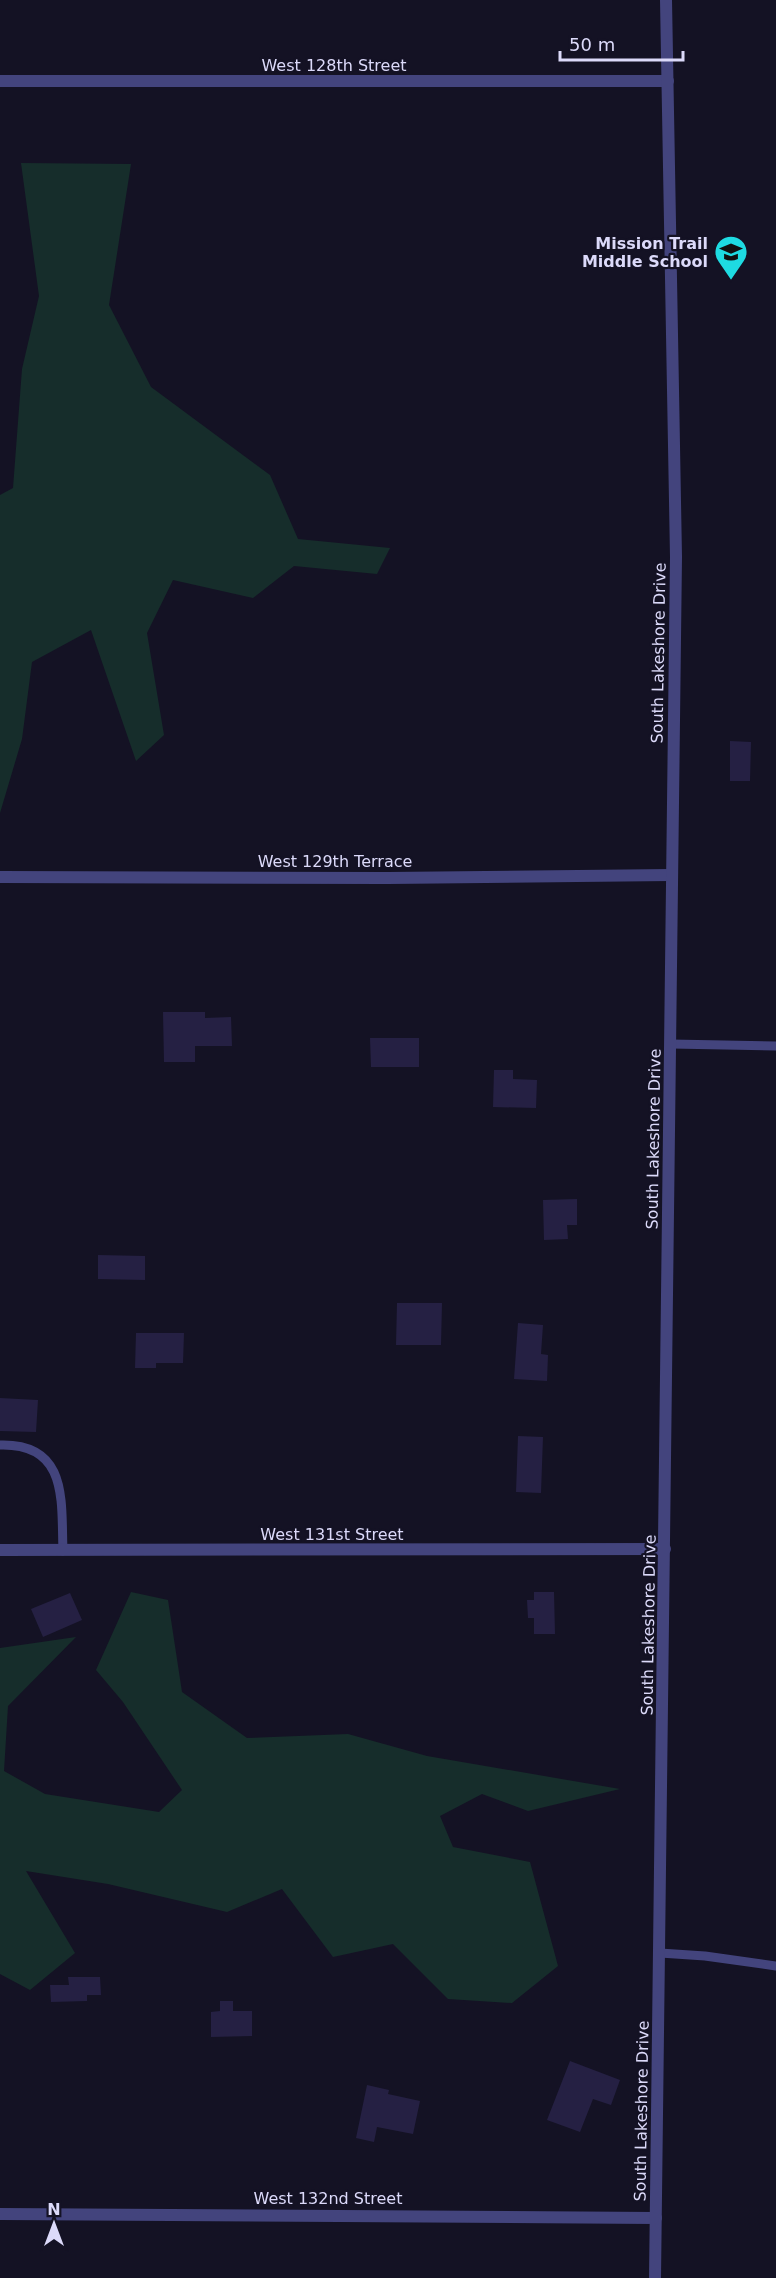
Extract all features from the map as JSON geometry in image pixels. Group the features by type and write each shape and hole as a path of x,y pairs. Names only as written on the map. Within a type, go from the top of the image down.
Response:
{"street":[{"name":"South Lakeshore Drive","path":"656,2278 676,557 666,0"},
{"name":"West 128th Street","path":"0,81 668,81"},
{"name":"West 129th Terrace","path":"0,877 388,878 671,875"},
{"name":"West 131st Street","path":"0,1550 664,1549"},
{"name":"West 132nd Street","path":"0,2214 656,2218"}],"lane":[{"path":"671,1044 776,1046"},
{"path":"0,1445 30,1449 48,1461 60,1482 63,1551"},
{"path":"660,1953 705,1956 776,1966"}],"green space":[{"path":"21,163 131,164 109,305 151,387 270,475 298,539 390,548 377,574 294,566 253,598 173,580 147,633 164,735 136,761 91,630 32,662 22,739 0,813 0,495 13,488 22,369 39,296"},
{"path":"131,1592 168,1600 182,1692 247,1738 348,1734 427,1756 620,1789 528,1811 482,1794 440,1816 453,1847 530,1862 558,1966 512,2003 448,1999 393,1944 333,1957 282,1889 227,1912 108,1884 26,1871 75,1953 30,1990 0,1974 0,1648 76,1637 8,1706 4,1771 45,1794 159,1812 182,1790 123,1702 96,1670"}],"building":[{"path":"730,741 751,742 750,781 730,781"},
{"path":"163,1012 205,1012 205,1018 231,1017 232,1046 195,1046 195,1062 164,1062"},
{"path":"370,1038 419,1038 419,1067 371,1067"},
{"path":"494,1070 513,1070 513,1079 537,1080 536,1108 493,1107"},
{"path":"577,1199 577,1225 567,1225 568,1239 544,1240 543,1200"},
{"path":"98,1255 145,1256 145,1280 98,1279"},
{"path":"397,1303 442,1303 441,1345 396,1345"},
{"path":"518,1323 543,1325 541,1354 548,1355 547,1381 514,1379"},
{"path":"136,1333 184,1333 183,1363 156,1363 156,1368 135,1368"},
{"path":"0,1398 38,1400 36,1432 0,1431"},
{"path":"518,1436 543,1437 541,1493 516,1492"},
{"path":"534,1592 554,1592 555,1634 534,1634 534,1618 528,1618 527,1600 534,1600"},
{"path":"70,1593 82,1620 43,1637 31,1609"},
{"path":"68,1977 100,1977 101,1995 87,1995 87,2001 51,2002 50,1985 69,1985"},
{"path":"220,2001 233,2001 233,2011 252,2011 252,2036 211,2037 211,2012 220,2011"},
{"path":"570,2061 620,2080 611,2105 593,2099 580,2132 547,2120"},
{"path":"367,2085 389,2090 388,2094 420,2101 413,2134 377,2127 374,2142 356,2138"}],"place":[{"name":"Mission Trail Middle School","path":"731,281"}]}
